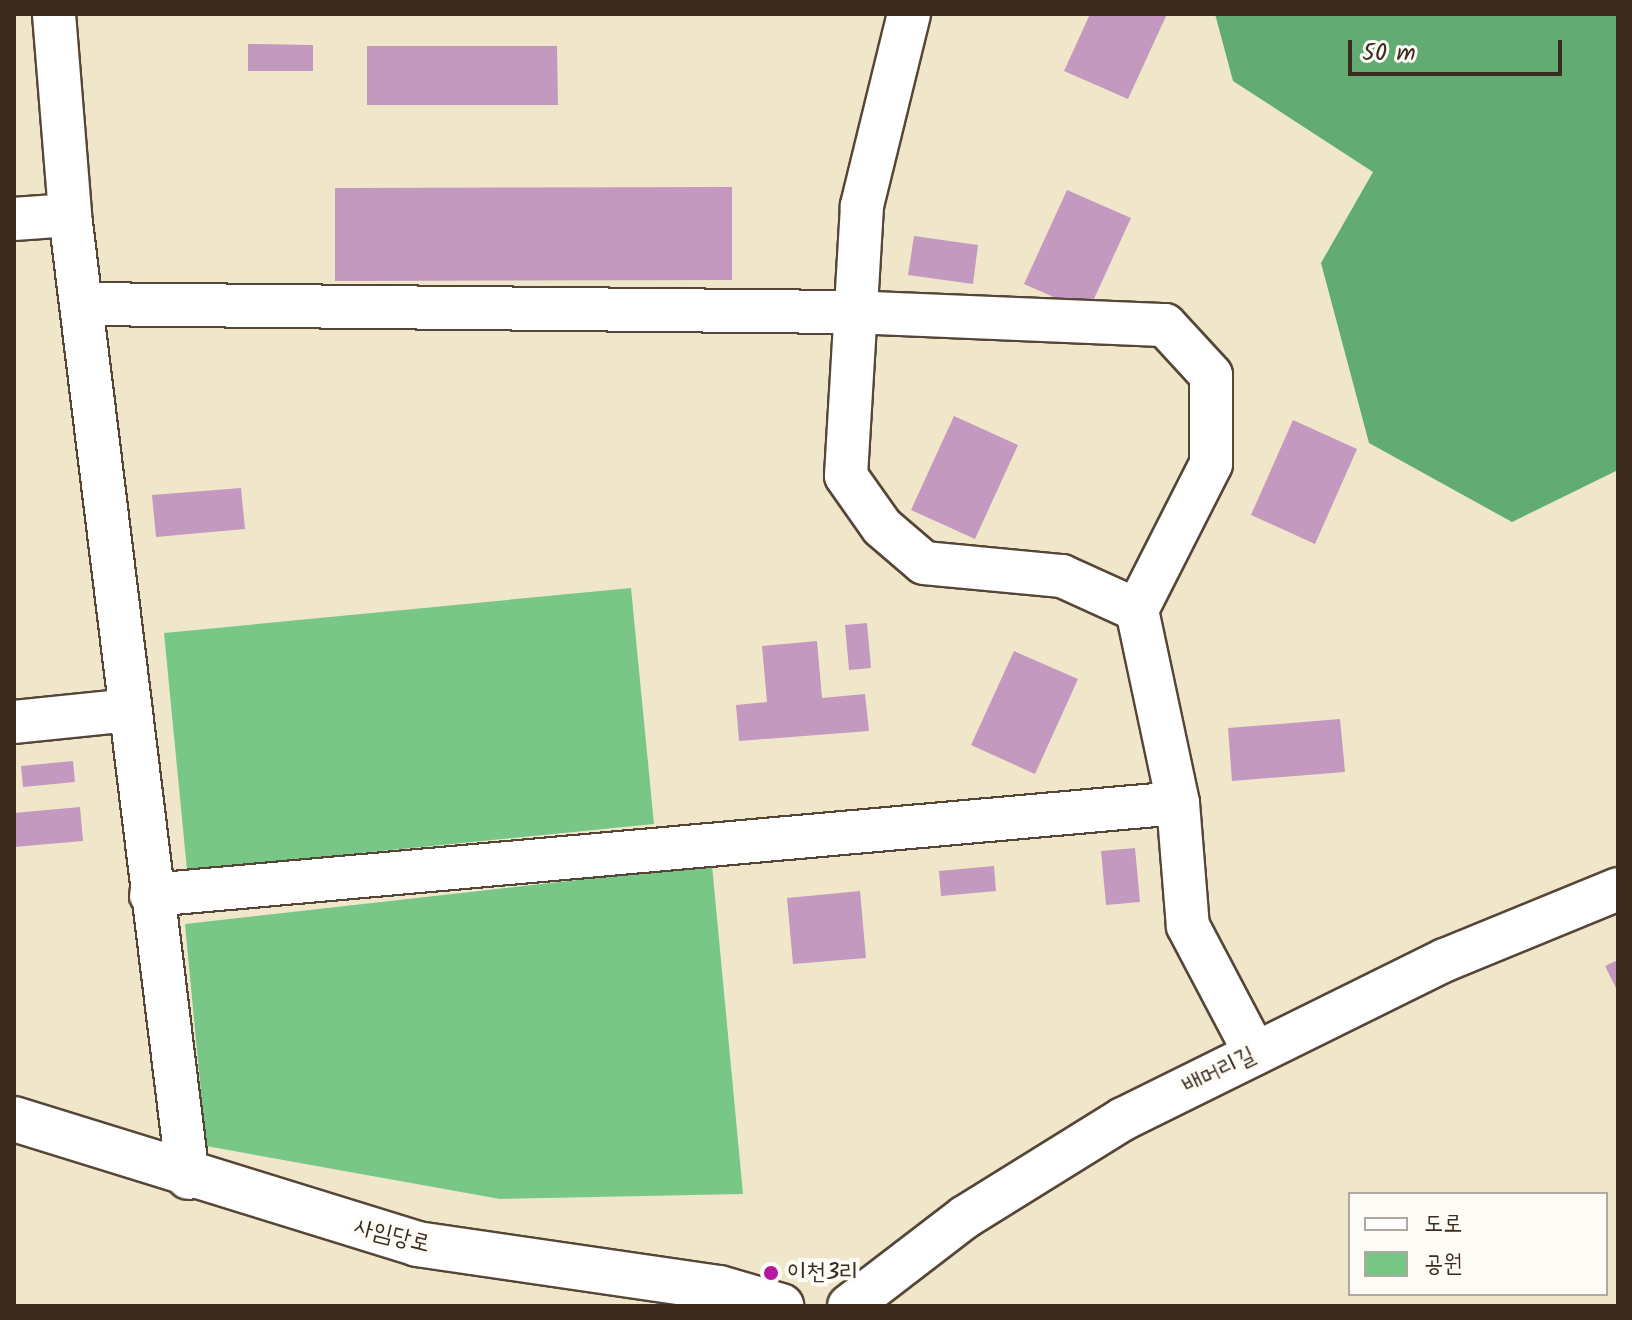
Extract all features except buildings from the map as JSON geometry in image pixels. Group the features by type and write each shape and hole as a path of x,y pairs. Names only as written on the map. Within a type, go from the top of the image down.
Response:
{"main road":[{"name":"사임당로","path":"14,1119 188,1178 417,1244 719,1288 781,1306"}],"street":[{"path":"54,14 70,215 188,1178"},
{"path":"909,14 862,206 850,312 846,476 882,527 924,563 1062,576 1137,610"},
{"path":"14,219 70,215"},
{"path":"82,304 850,312 1165,325 1211,375 1211,464 1137,610 1178,803 1188,926 1255,1053"},
{"path":"14,722 130,710"},
{"path":"151,895 1178,803"},
{"name":"배머리길","path":"849,1306 1044,1168 1255,1053 1445,960 1618,889"}],"green space":[{"path":"1215,14 1618,14 1618,470 1512,522 1369,443 1321,263 1373,172 1233,81"},
{"path":"631,588 654,824 187,870 164,633"},
{"path":"712,865 743,1194 500,1199 206,1146 185,924"}],"place":[{"name":"이천3리","path":"771,1273"}]}
